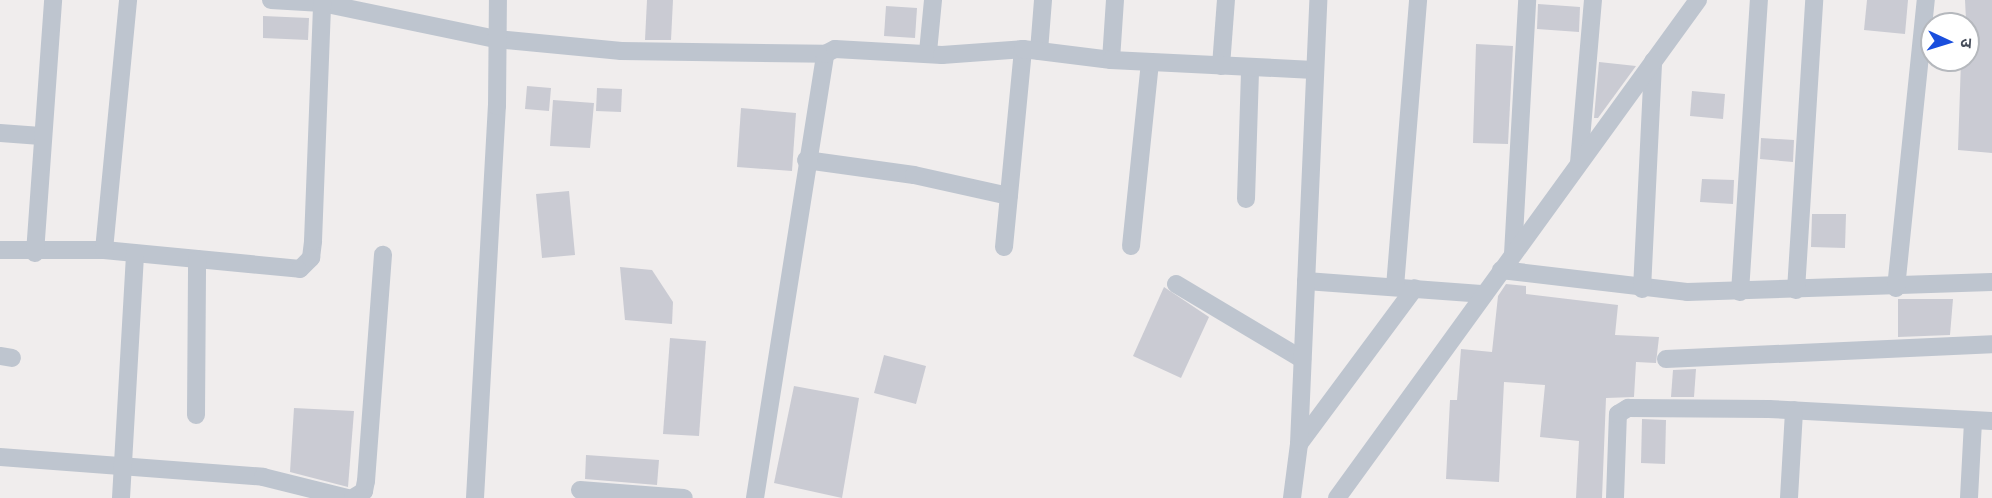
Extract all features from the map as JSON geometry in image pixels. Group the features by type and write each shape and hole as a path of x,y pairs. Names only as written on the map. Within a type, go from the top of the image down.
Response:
{"street":[{"path":"35,253 41,136 53,0"},
{"path":"104,250 128,0"},
{"path":"271,0 322,3 496,39 621,51 825,54 835,49 928,52 1031,50 1110,60 1250,69 1314,70"},
{"path":"475,498 497,106 498,0"},
{"path":"928,52 933,0"},
{"path":"1004,247 1009,196 1031,50 1043,0"},
{"path":"1110,60 1115,0"},
{"path":"1221,66 1226,0"},
{"path":"1292,498 1299,444 1318,0"},
{"path":"1395,287 1418,0"},
{"path":"1513,254 1527,0"},
{"path":"1579,164 1593,0"},
{"path":"1337,498 1698,0"},
{"path":"1740,292 1759,0"},
{"path":"1796,290 1814,0"},
{"path":"1896,288 1926,0"},
{"path":"0,250 35,253 104,250 281,270 300,269 310,258 322,3"},
{"path":"755,498 806,160 825,54"},
{"path":"1642,289 1653,61"},
{"path":"1131,246 1150,62"},
{"path":"1246,199 1250,69"},
{"path":"0,133 41,136"},
{"path":"806,160 914,175 1009,196"},
{"path":"121,498 135,253"},
{"path":"352,498 364,491 366,481 383,255"},
{"path":"196,415 198,259"},
{"path":"1502,270 1642,289 1740,292 1896,288 1992,282"},
{"path":"1306,281 1485,294"},
{"path":"1176,284 1302,359"},
{"path":"1299,444 1415,288"},
{"path":"1666,359 1992,344"},
{"path":"1790,498 1794,410"},
{"path":"1616,498 1621,411 1794,410 1992,421"},
{"path":"1968,498 1973,421"},
{"path":"0,457 263,477 347,498"},
{"path":"580,490 684,498"}],"building":[{"path":"647,0 673,0 671,40 645,40"},
{"path":"1867,0 1908,0 1905,34 1864,30"},
{"path":"1965,0 1992,0 1992,153 1958,150 1961,72 1980,72 1980,12 1966,12"},
{"path":"1538,4 1580,7 1579,32 1537,29"},
{"path":"886,6 917,8 915,38 884,36"},
{"path":"263,16 309,18 308,40 263,38"},
{"path":"1476,44 1513,46 1508,144 1473,143"},
{"path":"1599,62 1636,66 1598,118 1594,118"},
{"path":"527,86 551,88 549,111 525,109"},
{"path":"597,88 622,89 621,112 596,111"},
{"path":"1692,91 1725,94 1723,119 1690,116"},
{"path":"553,100 594,103 590,148 550,146"},
{"path":"741,108 796,113 792,171 737,167"},
{"path":"1761,138 1794,140 1793,162 1760,159"},
{"path":"1702,179 1734,180 1733,204 1700,202"},
{"path":"569,191 575,255 542,258 536,194"},
{"path":"1812,214 1846,214 1845,248 1811,247"},
{"path":"620,267 652,270 673,302 672,324 625,320"},
{"path":"1506,284 1526,286 1526,294 1618,305 1615,335 1659,337 1656,363 1636,362 1634,397 1606,398 1602,498 1576,498 1579,441 1540,437 1545,385 1504,382 1499,482 1446,479 1450,400 1457,400 1461,349 1492,352 1498,296"},
{"path":"1164,287 1209,317 1181,378 1133,356"},
{"path":"1898,299 1953,299 1950,335 1898,337"},
{"path":"670,338 706,341 699,436 663,434"},
{"path":"884,355 926,366 916,404 874,393"},
{"path":"1696,369 1694,397 1671,397 1673,370"},
{"path":"794,386 859,398 842,498 774,483"},
{"path":"294,408 354,411 348,487 290,472"},
{"path":"1642,419 1666,420 1665,464 1641,463"},
{"path":"586,455 659,460 657,485 585,479"}]}
